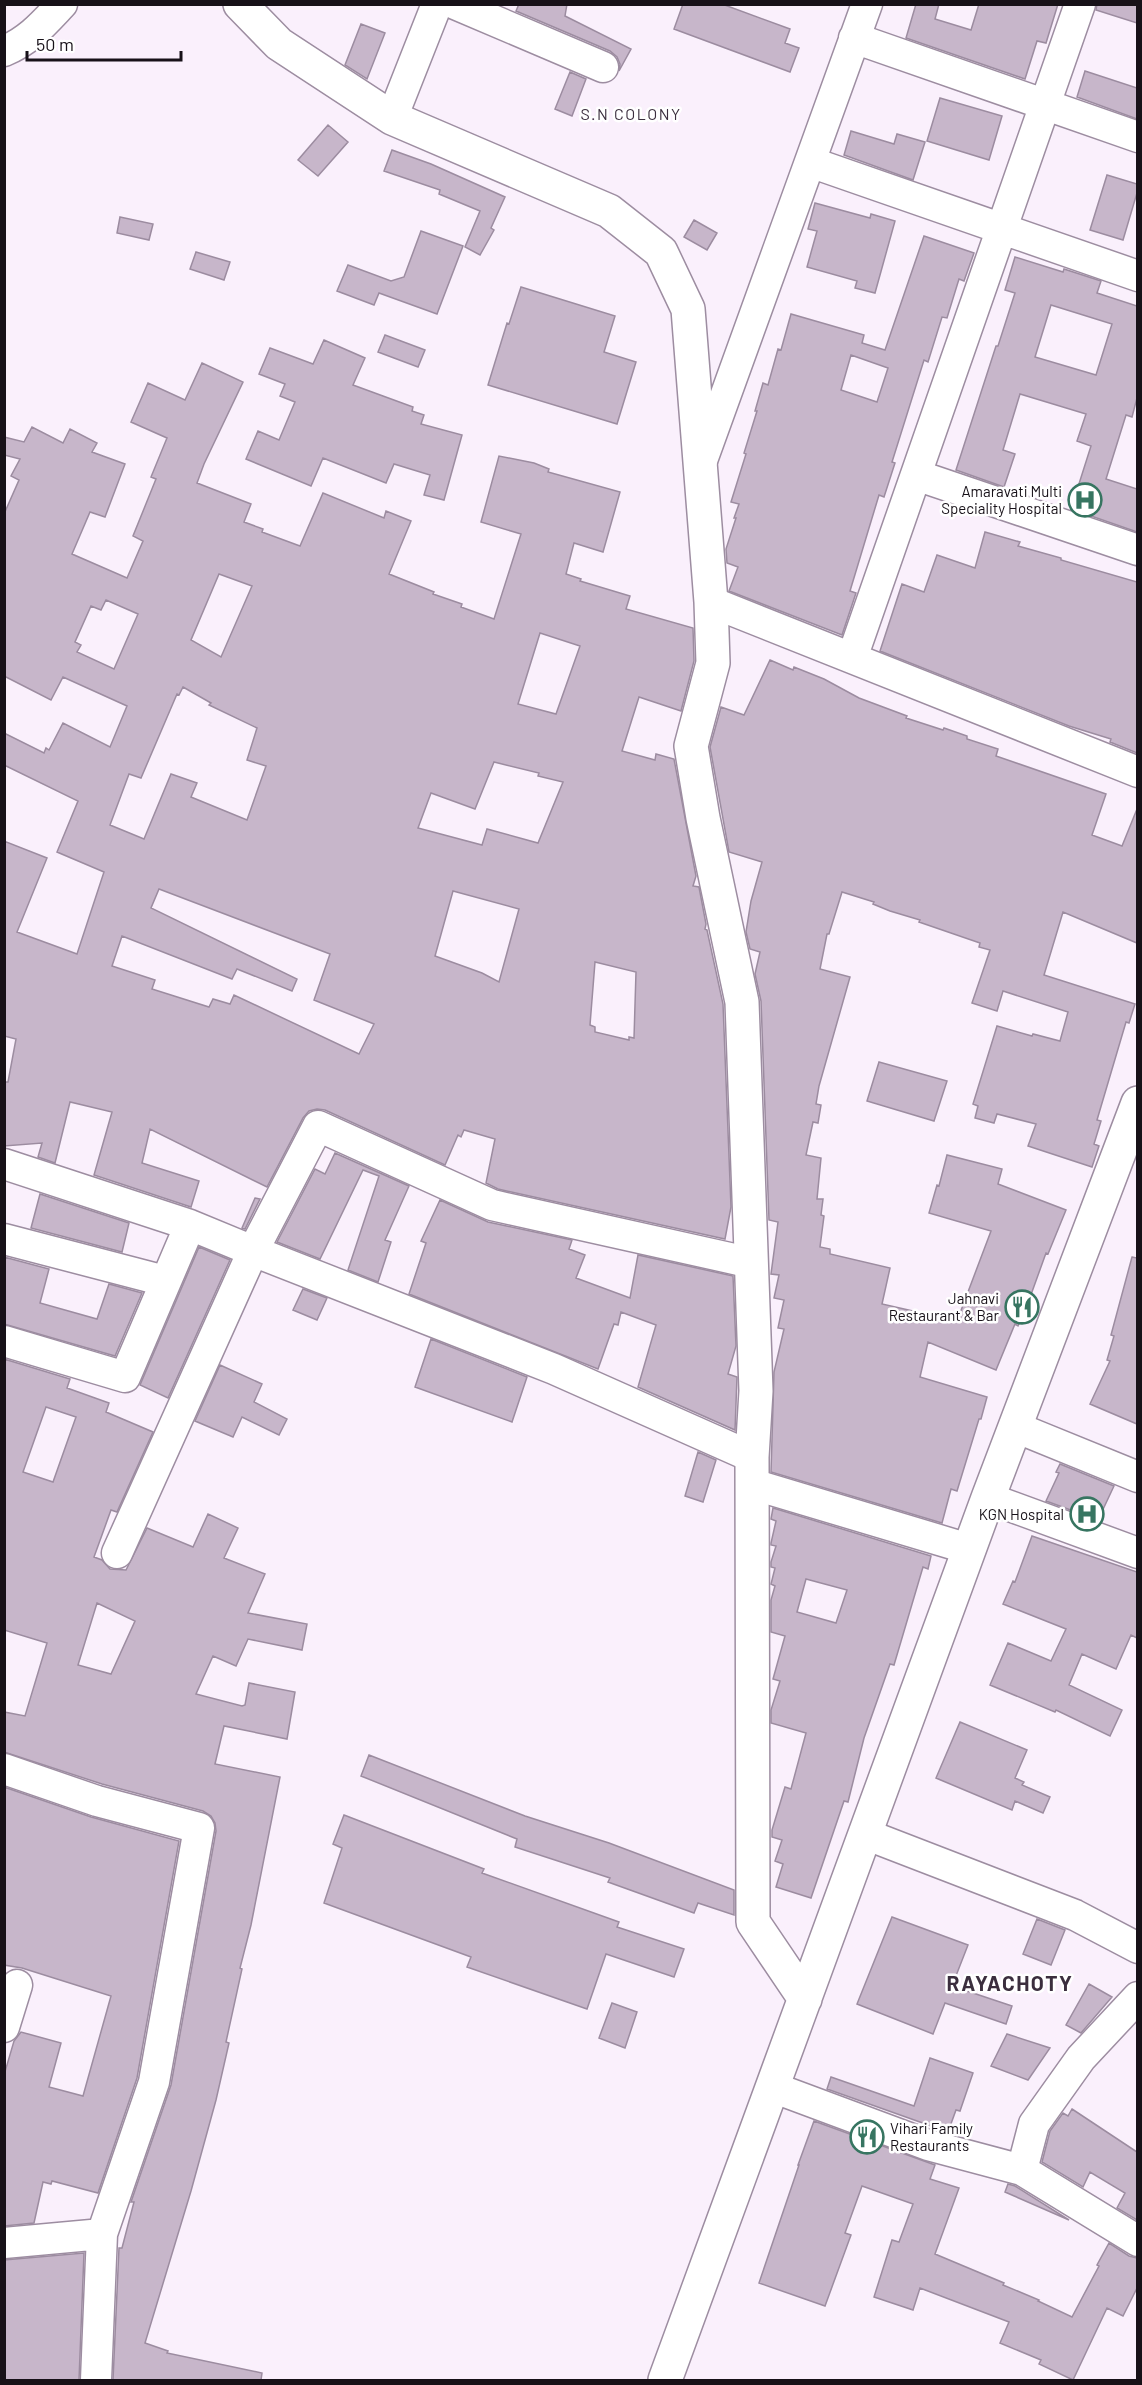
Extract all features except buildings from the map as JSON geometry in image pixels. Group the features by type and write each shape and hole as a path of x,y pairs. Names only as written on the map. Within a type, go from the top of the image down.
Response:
{"main road":[{"path":"251,9 279,44 392,118 609,211 661,252 688,309 711,602 713,663 691,746 703,818 741,1002 752,1263 756,1391 752,1471 753,1922 804,1999"},
{"path":"665,2380 969,1549 1137,1102"}],"street":[{"path":"4,51 34,34 62,4"},
{"path":"392,118 438,4"},
{"path":"455,4 603,67"},
{"path":"700,466 867,4"},
{"path":"852,658 1080,4"},
{"path":"854,38 1137,136"},
{"path":"810,162 1137,276"},
{"path":"916,475 1137,550"},
{"path":"711,602 1137,772"},
{"path":"117,1553 253,1251 318,1126 492,1205 752,1263"},
{"path":"4,1164 190,1225 554,1369 752,1471 969,1549"},
{"path":"4,1341 124,1377 190,1225"},
{"path":"4,1239 165,1281"},
{"path":"1015,1427 1137,1477"},
{"path":"988,1498 1137,1553"},
{"path":"4,1769 97,1801 199,1828 154,2082 102,2234 100,2380"},
{"path":"865,1834 1075,1915 1137,1948"},
{"path":"4,2027 16,1984"},
{"path":"1022,2170 1034,2124 1081,2058 1133,2010"},
{"path":"772,2087 928,2145 1022,2170 1137,2241"},
{"path":"4,2243 102,2234"}],"place":[{"name":"Amaravati Multi Speciality Hospital","path":"1085,500"},
{"name":"Jahnavi Restaurant & Bar","path":"1022,1307"},
{"name":"KGN Hospital","path":"1087,1514"},
{"name":"Vihari Family Restaurants","path":"867,2137"}],"district":[{"name":"S.N COLONY","path":"631,113"},
{"name":"RAYACHOTY","path":"1010,1982"}]}
